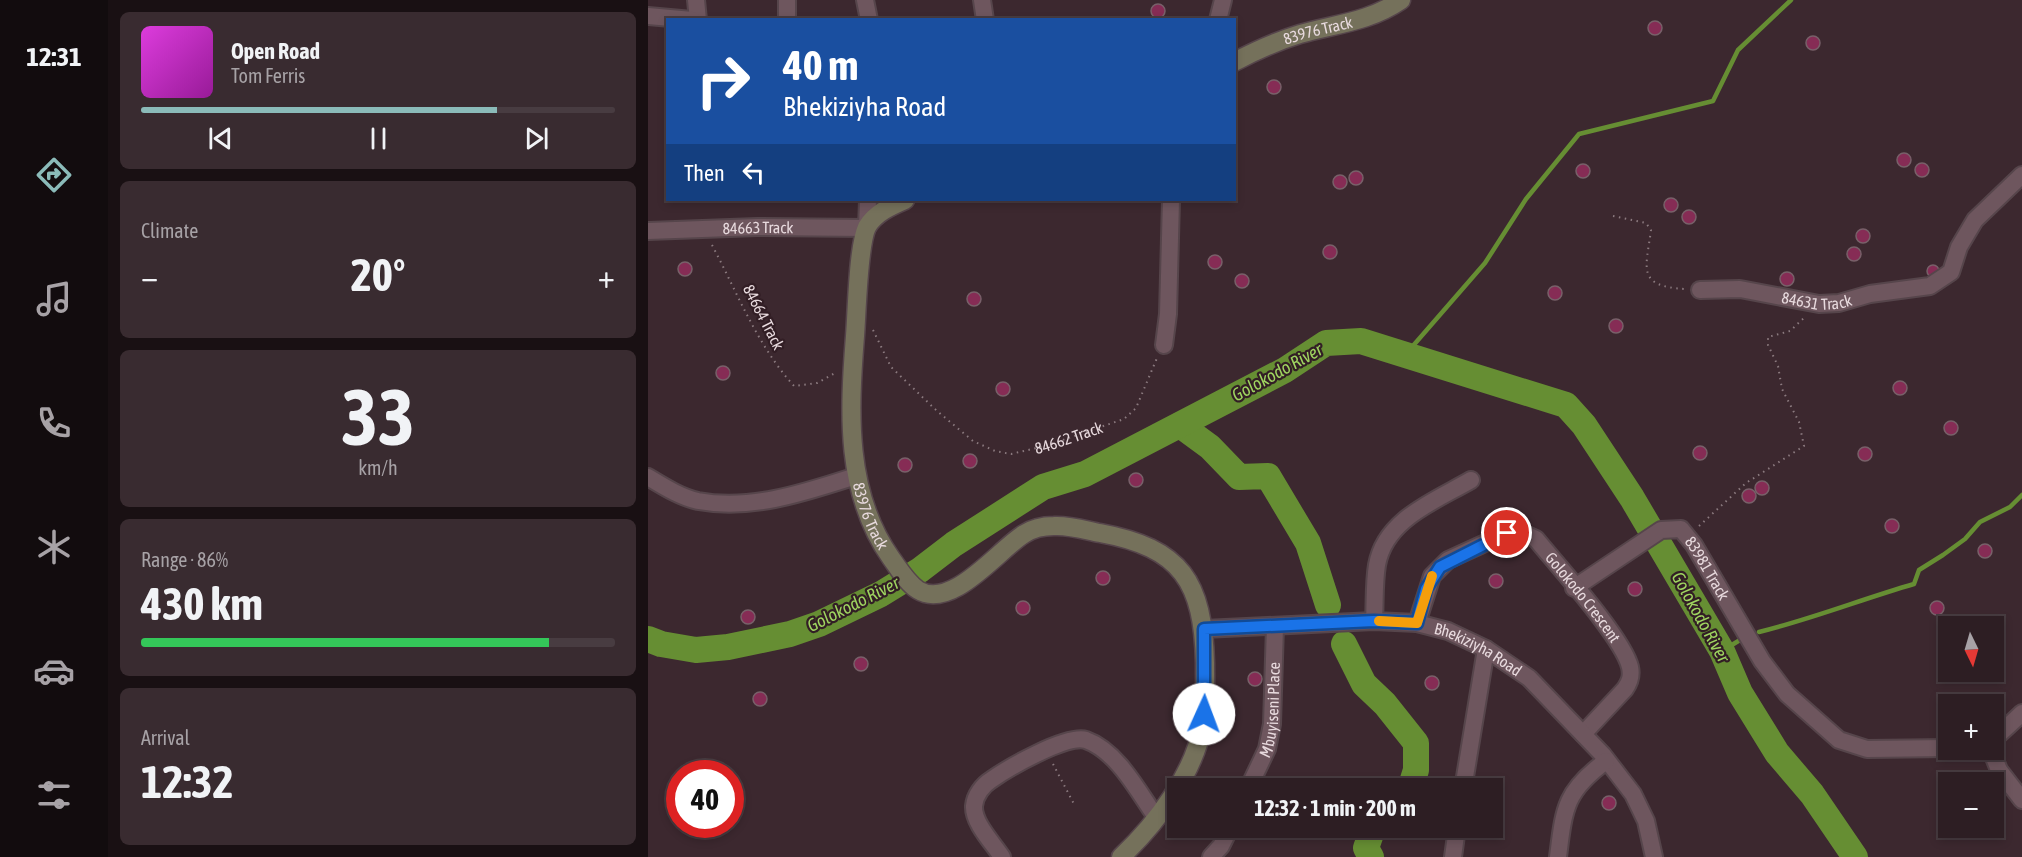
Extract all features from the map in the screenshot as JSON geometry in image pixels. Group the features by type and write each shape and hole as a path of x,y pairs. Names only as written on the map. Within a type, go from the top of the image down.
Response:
{"street":[{"path":"696,0 698,18"},
{"path":"786,18 787,0"},
{"path":"864,0 868,18"},
{"path":"982,0 985,18"},
{"path":"1218,18 1223,0"},
{"name":"83976 Track","path":"1236,61 1299,34 1349,24 1373,16 1401,0"},
{"path":"648,16 670,18"},
{"name":"84631 Track","path":"1700,290 1740,289 1819,304 1839,303 1870,294 1938,283 1951,272 1959,247 1975,220 2022,175"},
{"path":"867,228 868,201"},
{"path":"867,228 882,211 903,201"},
{"path":"1164,345 1168,314 1171,201"},
{"name":"83976 Track","path":"867,228 860,272 853,359 852,448 856,476 866,510 881,543 901,572 920,591 939,593 950,590 976,574 1026,532 1056,525 1116,536 1141,543 1168,557 1180,568 1192,588 1204,629"},
{"name":"84663 Track","path":"648,231 867,228"},
{"path":"648,477 690,498 728,503 796,495 856,476"},
{"path":"1374,621 1377,565 1385,541 1403,520 1471,480"},
{"path":"1574,588 1661,530 1680,529 1689,537"},
{"name":"Golokodo Crescent","path":"1417,623 1426,589 1440,567 1507,533 1525,534 1536,539 1621,648 1631,669 1630,681 1625,689 1583,734"},
{"name":"83981 Track","path":"1689,537 1762,661 1787,694 1839,740 1867,749 1938,748"},
{"name":"Bhekiziyha Road","path":"1204,629 1374,621 1417,623 1448,631 1486,649 1529,678 1583,734 1633,794 1646,821 1654,857"},
{"name":"Mbuyiseni Place","path":"1253,778 1267,749 1272,724 1275,626"},
{"path":"1121,857 1156,817 1193,759 1202,726 1205,702 1204,629"},
{"path":"1465,778 1486,649"},
{"path":"2004,730 2022,713"},
{"path":"1002,857 976,818 974,804 977,796 991,780 1066,740 1084,739 1110,757 1156,817"},
{"path":"1994,760 1999,770 2022,800"},
{"path":"1558,857 1570,794 1582,779 1606,761"},
{"path":"1222,853 1227,838"},
{"path":"1453,857 1456,838"}],"path":[{"path":"1613,216 1646,223 1651,230 1646,271 1649,279 1656,284 1676,289 1700,290"},
{"name":"84664 Track","path":"703,229 739,295 756,335 794,386 818,383 853,359"},
{"name":"83981 Track","path":"1689,537 1746,483 1804,446 1799,422 1782,389 1778,366 1768,345 1768,337 1790,331 1819,304"},
{"name":"84662 Track","path":"870,323 891,367 903,380 974,441 994,451 1011,454 1089,432 1124,419 1136,408 1148,376 1164,345"},
{"path":"1046,750 1075,806"}],"building":[{"path":"1155,4 1161,4 1165,11 1161,18 1155,18 1151,14 1151,8"},
{"path":"1652,21 1658,21 1662,28 1658,35 1652,35 1648,31 1648,25"},
{"path":"1810,36 1816,36 1820,43 1816,50 1810,50 1806,46 1806,40"},
{"path":"1271,80 1277,80 1281,87 1277,94 1271,94 1267,90 1267,84"},
{"path":"1901,153 1907,153 1911,160 1907,167 1901,167 1897,163 1897,157"},
{"path":"1919,163 1925,163 1929,170 1925,177 1919,177 1915,173 1915,167"},
{"path":"1580,164 1586,164 1590,171 1586,178 1580,178 1576,174 1576,168"},
{"path":"1353,171 1359,171 1363,178 1359,185 1353,185 1349,181 1349,175"},
{"path":"1337,175 1343,175 1347,182 1343,189 1337,189 1333,185 1333,179"},
{"path":"1668,198 1674,198 1678,205 1674,212 1668,212 1664,208 1664,202"},
{"path":"1686,210 1692,210 1696,217 1692,224 1686,224 1682,220 1682,214"},
{"path":"1860,229 1866,229 1870,236 1866,243 1860,243 1856,239 1856,233"},
{"path":"1327,245 1333,245 1337,252 1333,259 1327,259 1323,255 1323,249"},
{"path":"1851,247 1857,247 1861,254 1857,261 1851,261 1847,257 1847,251"},
{"path":"1212,255 1218,255 1222,262 1218,269 1212,269 1208,265 1208,259"},
{"path":"682,262 688,262 692,269 688,276 682,276 678,272 678,266"},
{"path":"1935,265 1939,271 1935,277 1931,277 1927,269"},
{"path":"1784,272 1790,272 1794,279 1790,286 1784,286 1780,282 1780,276"},
{"path":"1239,274 1245,274 1249,281 1245,288 1239,288 1235,284 1235,278"},
{"path":"1552,286 1558,286 1562,293 1558,300 1552,300 1548,296 1548,290"},
{"path":"971,292 977,292 981,299 977,306 971,306 967,302 967,296"},
{"path":"1613,319 1619,319 1623,326 1619,333 1613,333 1609,329 1609,323"},
{"path":"720,366 726,366 730,373 726,380 720,380 716,376 716,370"},
{"path":"1897,381 1903,381 1907,388 1903,395 1897,395 1893,391 1893,385"},
{"path":"1000,382 1006,382 1010,389 1006,396 1000,396 996,392 996,386"},
{"path":"1948,421 1954,421 1958,428 1954,435 1948,435 1944,431 1944,425"},
{"path":"1697,446 1703,446 1707,453 1703,460 1697,460 1693,456 1693,450"},
{"path":"1862,447 1868,447 1872,454 1868,461 1862,461 1858,457 1858,451"},
{"path":"967,454 973,454 977,461 973,468 967,468 963,464 963,458"},
{"path":"902,458 908,458 912,465 908,472 902,472 898,468 898,462"},
{"path":"1133,473 1139,473 1143,480 1139,487 1133,487 1129,483 1129,477"},
{"path":"1759,481 1765,481 1769,488 1765,495 1759,495 1755,491 1755,485"},
{"path":"1746,489 1752,489 1756,496 1752,503 1746,503 1742,499 1742,493"},
{"path":"1889,519 1895,519 1899,526 1895,533 1889,533 1885,529 1885,523"},
{"path":"1982,544 1988,544 1992,551 1988,558 1982,558 1978,554 1978,548"},
{"path":"1100,571 1106,571 1110,578 1106,585 1100,585 1096,581 1096,575"},
{"path":"1493,574 1499,574 1503,581 1499,588 1493,588 1489,584 1489,578"},
{"path":"1632,582 1638,582 1642,589 1638,596 1632,596 1628,592 1628,586"},
{"path":"1020,601 1026,601 1030,608 1026,615 1020,615 1016,611 1016,605"},
{"path":"1934,601 1940,601 1944,608 1940,615 1934,615 1930,611 1930,605"},
{"path":"745,610 751,610 755,617 751,624 745,624 741,620 741,614"},
{"path":"858,657 864,657 868,664 864,671 858,671 854,667 854,661"},
{"path":"1252,672 1258,672 1262,679 1258,686 1252,686 1248,682 1248,676"},
{"path":"1429,676 1435,676 1439,683 1435,690 1429,690 1425,686 1425,680"},
{"path":"757,692 763,692 767,699 763,706 757,706 753,702 753,696"},
{"path":"1606,796 1612,796 1616,803 1612,810 1606,810 1602,806 1602,800"}],"waterway":[{"path":"1405,355 1485,263 1526,199 1579,134 1713,101 1738,50 1791,0"},
{"name":"Golokodo River","path":"648,639 661,644 696,650 728,647 790,634 819,624 881,594 1043,487 1085,474 1285,370 1326,343 1361,341 1566,405 1584,425 1632,498 1722,651 1740,693 1777,753 1812,794 1855,857"},
{"path":"1180,425 1210,447 1239,477 1268,476 1308,543 1328,605"},
{"path":"1759,632 1914,584 1919,570 1965,539 1980,522 2010,507 2022,495"},
{"path":"1722,651 1740,640"},
{"path":"1344,644 1364,684 1385,704 1416,743 1416,770 1413,778"},
{"path":"1370,838 1366,848 1371,857"}],"slow traffic":[{"path":"1379,621 1417,623 1432,576"}],"route":[{"path":"1204,714 1204,629 1374,621 1417,623 1426,589 1432,576 1440,567 1448,560 1507,533"}]}
